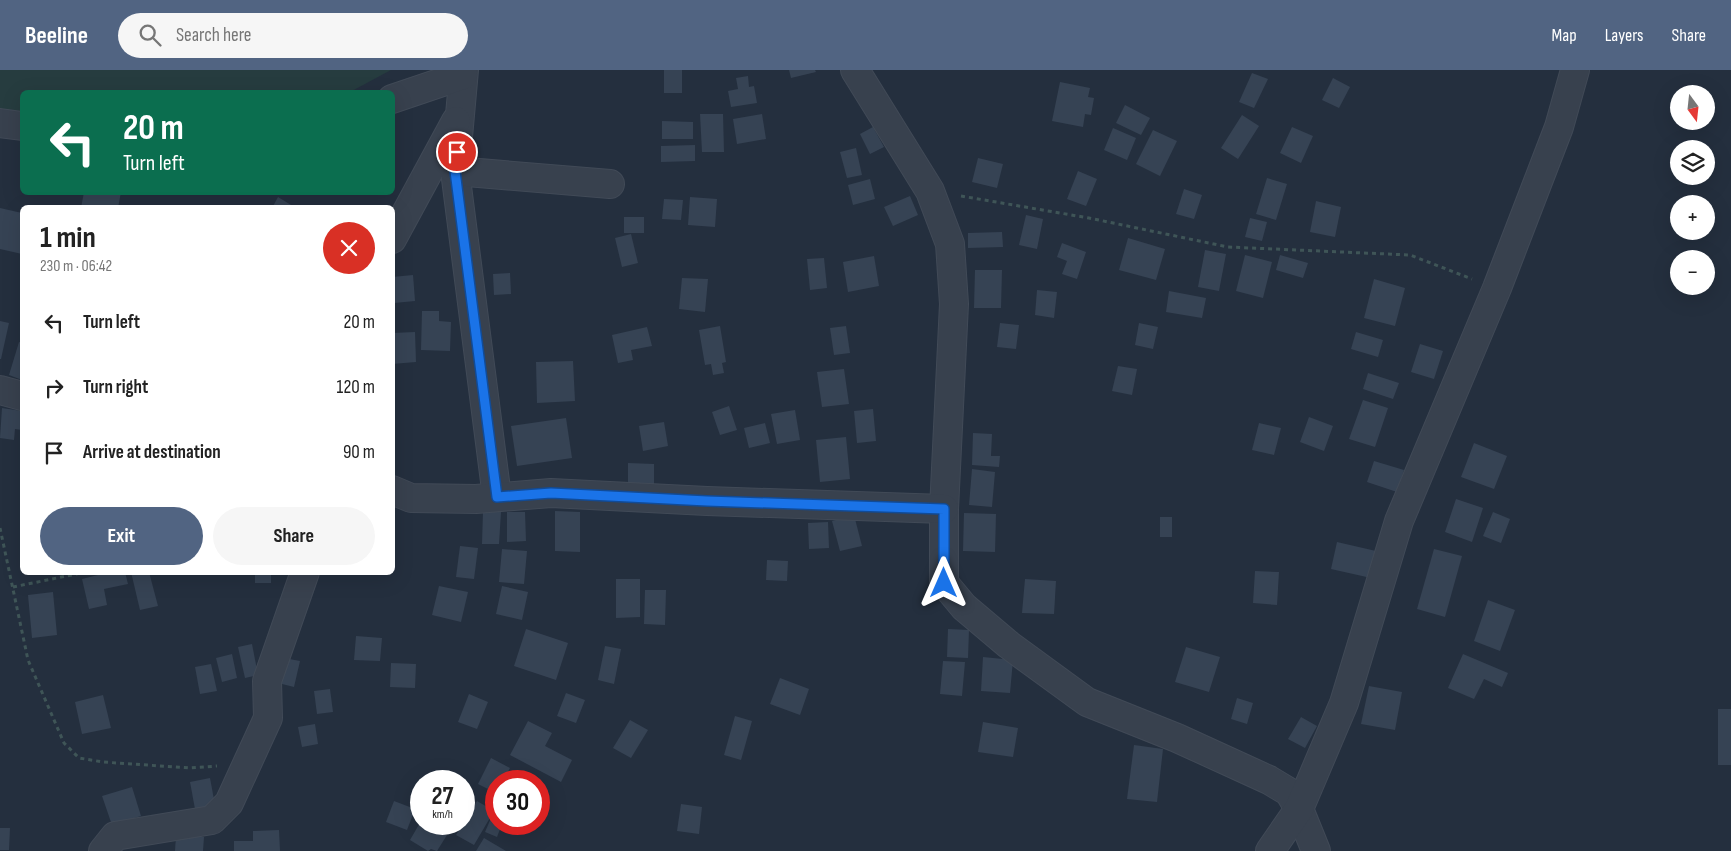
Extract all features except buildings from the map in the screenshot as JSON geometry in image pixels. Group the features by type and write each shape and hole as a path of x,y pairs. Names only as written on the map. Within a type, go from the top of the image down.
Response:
{"street":[{"path":"856,70 930,190 950,244 954,304 950,431 944,509 944,583 964,606 1009,645 1087,702 1177,738 1269,780 1289,792 1299,809 1316,851"},
{"path":"1270,851 1299,809 1344,703 1399,521 1497,288 1559,127 1575,70"},
{"path":"395,98 464,73 455,171 497,497"},
{"path":"395,233 460,114"},
{"path":"0,123 20,126"},
{"path":"455,171 610,184"},
{"path":"0,390 20,395"},
{"path":"395,491 411,498 497,497 551,493 707,501 944,509"},
{"path":"103,851 115,836 212,820 230,803 245,764 268,718 267,681 304,575"}],"path":[{"path":"930,190 1089,218 1228,247 1410,255 1497,288"},
{"path":"0,528 28,660 64,743 79,758 190,768 245,764"},
{"path":"13,587 71,575"}],"green space":[{"path":"0,70 391,70 354,90 20,90 20,127 0,125"}],"route":[{"path":"457,152 455,171 497,497 551,493 707,501 944,509 944,583"}]}
